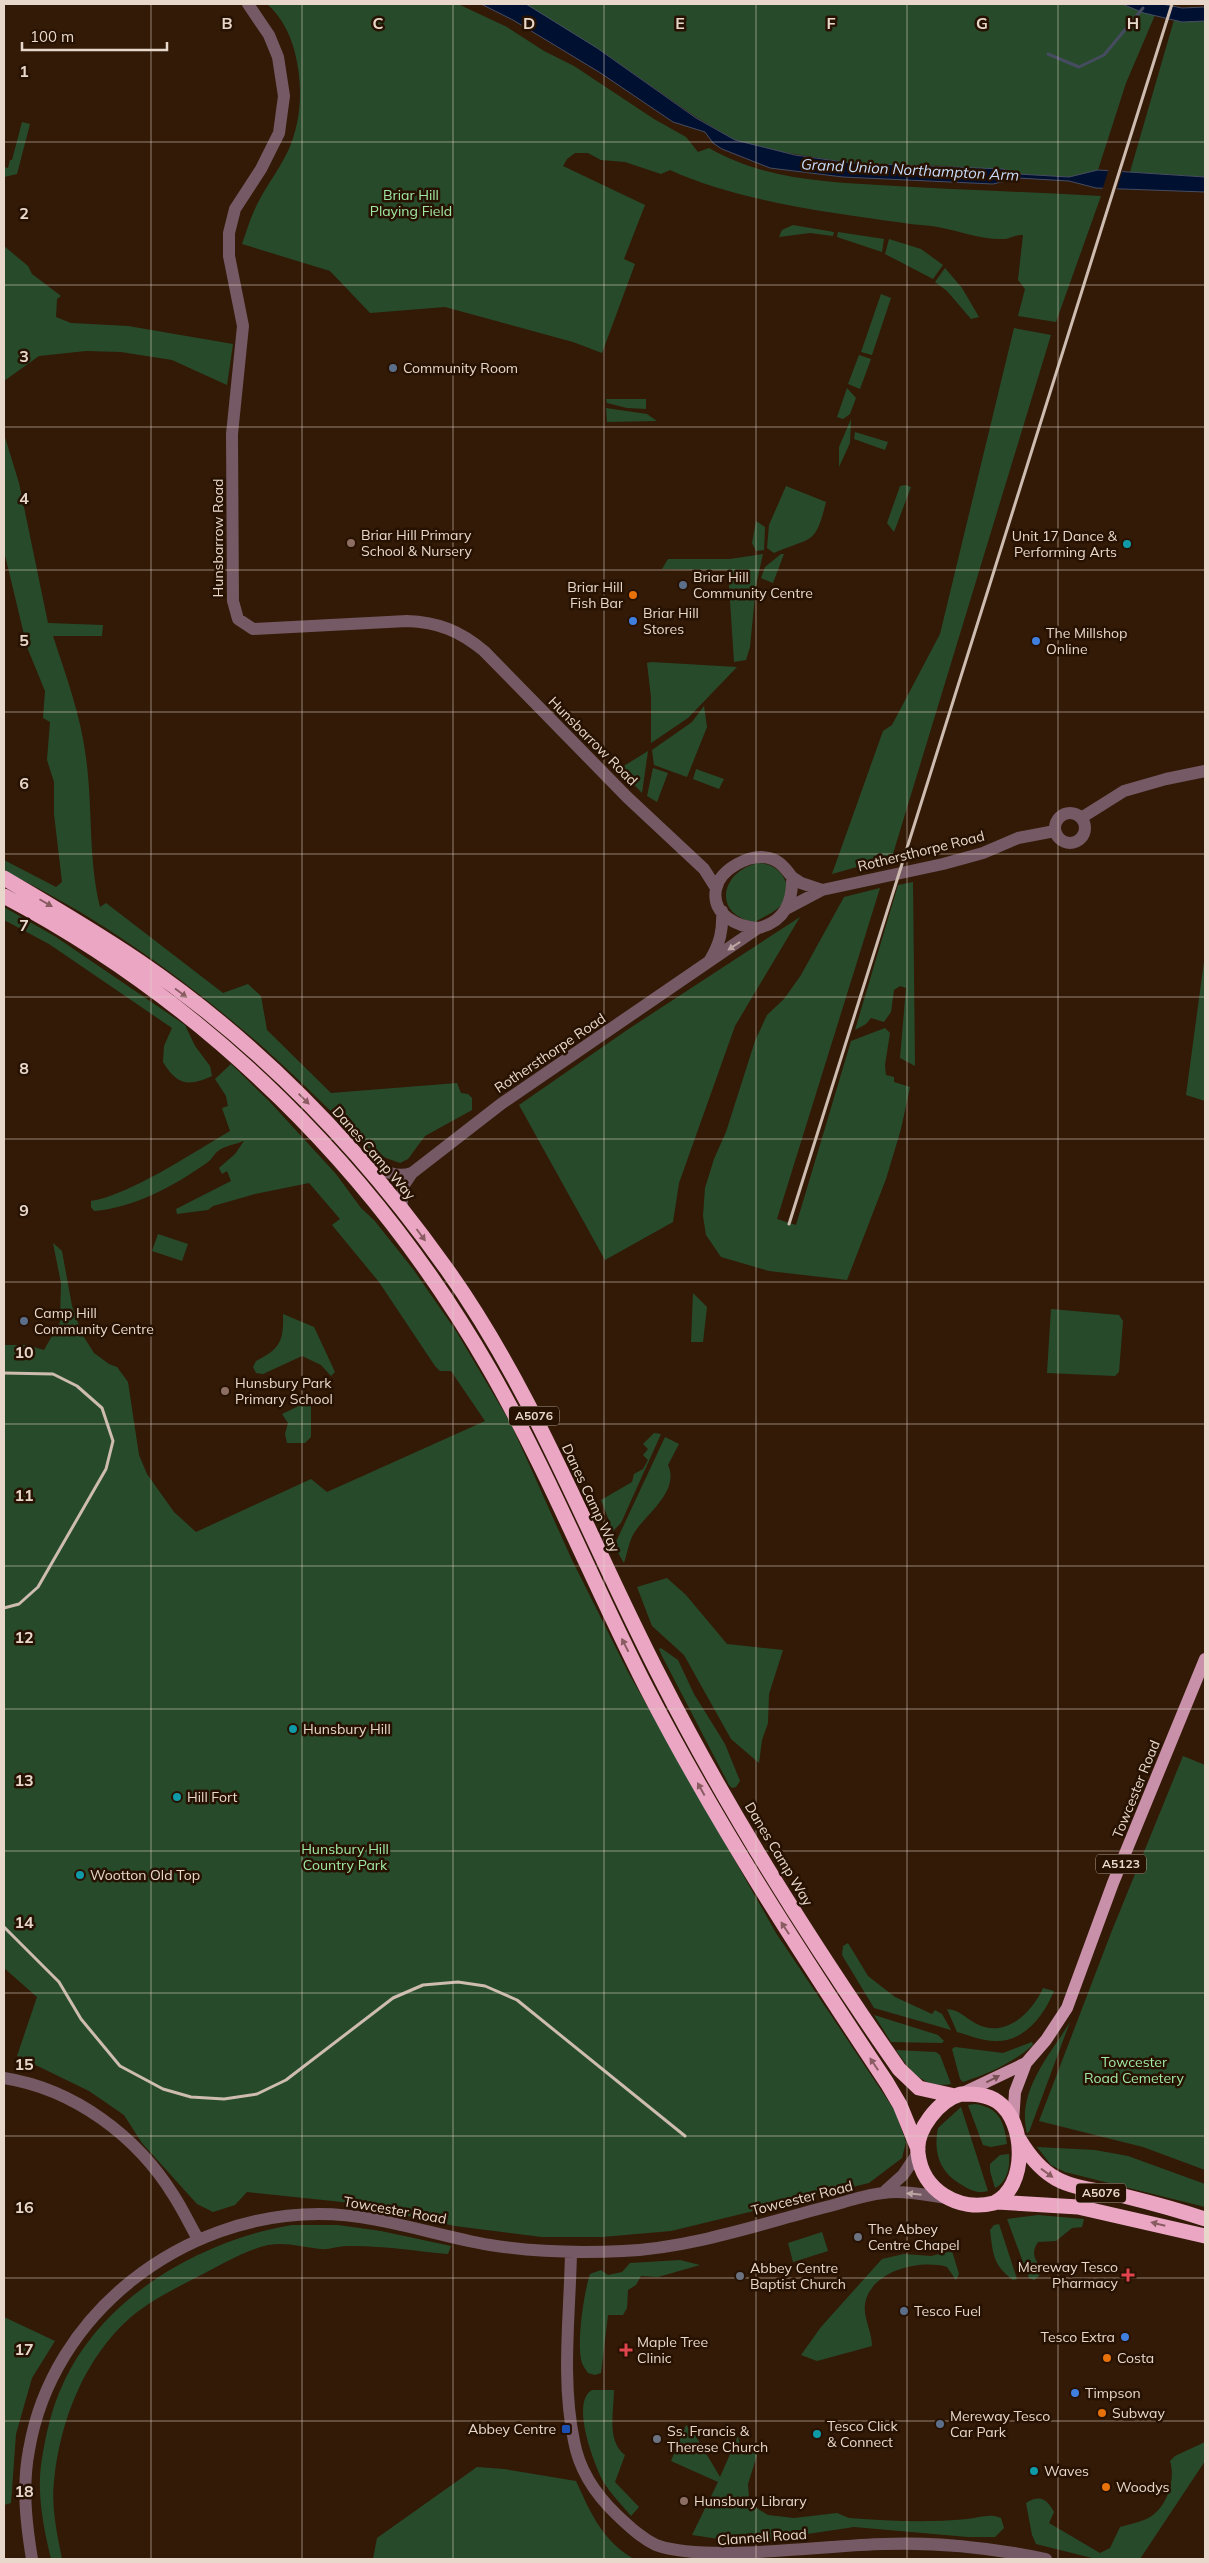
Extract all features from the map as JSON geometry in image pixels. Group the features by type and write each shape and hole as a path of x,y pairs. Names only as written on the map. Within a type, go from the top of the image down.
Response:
{"highway":[{"name":"Danes Camp Way","path":"4,878 83,924 143,964 205,1011 285,1081 354,1152 402,1209 447,1269 506,1363 539,1426 661,1681 736,1816 800,1921 899,2069 919,2088 958,2095"},
{"name":"A5076","path":"4,896 69,932 132,974 204,1029 239,1059 276,1093 338,1159 370,1196 428,1272 458,1316 520,1427 598,1590 680,1752 778,1917 887,2083 900,2105 918,2151"},
{"path":"958,2095 983,2095 998,2102 1015,2129 1018,2169 1010,2187 997,2202 985,2206 967,2205 946,2198 934,2188 924,2172 918,2151 922,2134 933,2113 958,2095"},
{"name":"A5076","path":"1015,2129 1028,2154 1042,2170 1059,2181 1084,2190 1162,2205 1205,2219"},
{"name":"A5076","path":"997,2202 1078,2207 1205,2236"}],"main road":[{"name":"Towcester Road","path":"1015,2129 1015,2092 1026,2063 1046,2040 1068,2008 1113,1884 1205,1659"},
{"name":"Towcester Road","path":"958,2095 1026,2063"}],"street":[{"name":"Hunsbarrow Road","path":"248,4 269,34 278,57 284,96 279,133 261,169 235,209 229,233 229,256 242,326 232,434 233,601 238,619 253,629 263,630 407,621 432,623 457,631 484,651 628,797 704,869"},
{"path":"1081,818 1124,790 1166,779 1205,772"},
{"path":"1064,814 1076,815 1081,818 1085,831 1077,842 1066,843 1061,840 1055,831 1057,821 1064,814"},
{"name":"Rothersthorpe Road","path":"412,1173 501,1104 758,928 775,921 788,908 822,890 917,870 983,853 1018,838 1055,831"},
{"path":"716,888 728,872 741,862 756,856 776,861 801,883 822,890"},
{"path":"704,869 728,872"},
{"name":"Rothersthorpe Road","path":"704,869 716,888 722,911 723,927 720,942 708,962"},
{"path":"788,908 792,899 792,877"},
{"path":"722,911 735,924 758,928"},
{"path":"354,1152 390,1174 404,1176 412,1173"},
{"path":"402,1209 404,1185 412,1173"},
{"path":"4,2078 46,2088 74,2101 132,2143 174,2194 198,2239"},
{"name":"Towcester Road","path":"883,2193 903,2175 918,2151"},
{"name":"Towcester Road","path":"32,2559 27,2530 26,2478 31,2441 38,2413 49,2383 66,2354 106,2302 149,2268 198,2239 235,2225 277,2216 319,2214 352,2216 404,2224 487,2244 526,2250 571,2252 625,2251 686,2242 883,2193 946,2198"},
{"name":"Clannell Road","path":"571,2252 568,2382 573,2440 578,2457 588,2478 606,2505 630,2528 656,2545 676,2553 694,2557 730,2557 884,2544 948,2544 1046,2559"}],"green space":[{"name":"Briar Hill Playing Field","path":"267,4 458,4 507,27 544,51 574,66 654,119 686,137 698,152 709,148 731,159 776,173 800,178 848,183 1101,196 1056,322 1018,316 1025,289 1018,280 1023,235 993,239 938,227 815,210 754,198 725,190 670,170 661,174 625,162 601,160 588,153 575,153 567,159 563,166 645,205 624,259 635,264 602,353 573,342 445,307 370,313 330,271 242,244 258,203 280,166 293,139 300,102 298,65 293,46 281,20"},
{"path":"504,4 1121,4 1155,15 1126,83 1098,170 1066,179 949,166 850,163 771,150 735,140 696,117 597,48"},
{"path":"1174,20 1205,21 1205,177 1130,172"},
{"path":"22,122 30,124 17,174 4,177 4,167 8,168 10,160 12,160"},
{"path":"793,225 834,232 833,236 810,233 779,237 782,230"},
{"path":"838,232 884,239 882,252 837,237"},
{"path":"889,239 921,249 943,265 933,279 885,254"},
{"path":"4,246 28,266 32,274 61,296 57,299 56,317 71,323 128,326 233,344 227,385 172,360 121,352 86,351 39,356 4,381"},
{"path":"945,268 962,288 979,317 971,319 947,291 935,282"},
{"path":"881,294 891,298 872,355 861,352"},
{"path":"1014,328 1051,335 892,857 832,874 883,731 892,725 940,634"},
{"path":"859,355 871,359 860,389 848,384"},
{"path":"847,388 856,398 850,414 843,419 837,417"},
{"path":"606,399 646,399 646,409 627,408 607,403"},
{"path":"606,408 647,414 657,421 607,422"},
{"path":"851,419 850,443 839,467 839,447"},
{"path":"855,432 888,442 885,450 854,439"},
{"path":"4,434 19,483 48,623 103,625 102,636 53,636 84,742 92,852 100,907 106,903 223,993 248,984 261,996 267,1030 331,1093 457,1083 461,1093 468,1094 472,1098 472,1110 425,1136 408,1159 400,1163 386,1158 369,1148 291,1072 234,1022 140,950 73,908 4,871 4,860 56,887 62,882 54,814 54,782 47,760 50,722 43,718 45,691 27,647 4,551"},
{"path":"786,486 826,502 819,526 810,538 774,553 767,548 769,525"},
{"path":"900,486 911,487 894,532 887,523"},
{"path":"756,521 765,527 764,550 756,551 752,543"},
{"path":"763,554 756,585 750,647 746,660 734,662 728,570 662,569 668,559 730,559"},
{"path":"781,554 784,554 773,583 761,578 765,567"},
{"path":"647,663 737,667 688,718 651,743 651,697"},
{"path":"704,706 707,727 687,777 654,765 652,750 692,722"},
{"path":"648,751 642,793 619,769"},
{"path":"653,768 668,773 657,802 647,796"},
{"path":"696,769 724,779 719,789 693,779"},
{"path":"759,863 767,864 779,871 786,883 787,890 786,897 779,907 755,922 741,918 732,911 727,902 726,892 729,883 736,874 746,867"},
{"path":"913,882 915,1066 900,1058 906,988 900,986 894,990 891,1012 884,1022 871,1018 866,1024 855,1030 898,885"},
{"path":"880,888 777,1219 796,1225 851,1041 885,1028 890,1033 885,1065 886,1075 894,1077 894,1082 910,1087 901,1129 886,1179 847,1280 769,1271 721,1257 706,1235 703,1216 705,1188 714,1159 726,1132 755,1041 767,1015 784,999 801,975 844,897"},
{"path":"4,907 56,937 185,1025 195,1046 210,1066 212,1076 196,1082 184,1082 173,1075 163,1062 164,1046 172,1028 49,944 4,920"},
{"path":"800,917 735,1026 679,1183 673,1222 605,1260 519,1105 627,1030"},
{"path":"1205,954 1205,1101 1186,1095"},
{"name":"Hunsbury Hill Country Park","path":"231,1064 269,1101 336,1174 361,1208 374,1220 413,1269 456,1331 511,1424 572,1560 628,1672 776,1933 895,2111 906,2142 902,2158 869,2183 671,2231 602,2237 542,2237 455,2226 342,2202 247,2192 235,2205 213,2212 197,2204 142,2143 124,2115 89,2091 17,2056 37,1997 4,1968 4,1345 27,1345 44,1350 60,1322 61,1283 53,1243 62,1251 72,1306 82,1334 94,1353 109,1364 117,1367 128,1382 139,1455 147,1474 174,1512 196,1532 311,1479 327,1492 485,1421 451,1371 440,1371 435,1366 379,1282 332,1225 340,1219 309,1183 255,1194 213,1206 208,1210 177,1214 176,1209 231,1181 227,1171 222,1174 219,1168 235,1154 244,1141 221,1149 196,1171 154,1194 109,1209 94,1211 91,1207 91,1201 107,1197 143,1182 230,1131 222,1108 228,1106 226,1096 215,1079"},
{"path":"158,1234 188,1244 182,1261 152,1251"},
{"path":"693,1293 707,1307 703,1342 691,1342"},
{"path":"1051,1309 1119,1315 1123,1321 1119,1372 1115,1376 1047,1373"},
{"path":"283,1314 314,1327 335,1372 331,1376 321,1365 302,1356 263,1374 256,1373 253,1367 256,1361 264,1357 279,1343 283,1331"},
{"path":"311,1400 311,1437 305,1443 287,1443 285,1434 288,1423 282,1414"},
{"path":"654,1433 661,1434 621,1523 613,1531 601,1500 632,1482 634,1474 643,1469 648,1460 643,1455 648,1449 643,1444"},
{"path":"665,1437 679,1444 668,1465 669,1484 660,1502 634,1533 624,1563 614,1546"},
{"path":"667,1578 686,1595 727,1644 783,1650 769,1694 768,1723 762,1740 759,1763 731,1739 684,1655 652,1626 637,1587"},
{"path":"661,1648 678,1660 694,1694 725,1744 740,1781 736,1787 732,1788 729,1785 661,1654 659,1649"},
{"name":"Towcester Road Cemetery","path":"1183,1756 1205,1765 1205,2170 1143,2147 1039,2121 1111,1933"},
{"path":"848,1943 868,1976 895,1997 932,2014 935,2010 942,2014 951,2030 874,2008 842,1955 843,1946"},
{"path":"1043,1988 1054,1991 1039,2018 1024,2032 1006,2040 985,2040 957,2032 947,2009 959,2012 975,2023 986,2027 1006,2026 1024,2015"},
{"path":"874,2015 938,2035 944,2041 942,2043 891,2042"},
{"path":"1070,2022 1029,2132 1027,2133 1026,2103 1030,2089 1037,2074"},
{"path":"1032,2042 1033,2045 1025,2052 1000,2067 963,2082 960,2079 952,2049 955,2047 1003,2053"},
{"path":"896,2050 936,2052 940,2055 951,2084 941,2085 925,2081 912,2071"},
{"path":"975,2104 990,2109 999,2117 1007,2144 991,2147 983,2145 968,2105"},
{"path":"961,2107 988,2191 974,2191 954,2180 948,2175 940,2161 937,2146 938,2128"},
{"path":"1037,2147 1095,2150 1128,2156 1205,2184 1205,2207 1065,2172 1051,2165"},
{"path":"1009,2154 1009,2164 1005,2178 995,2188 990,2164 1000,2155"},
{"path":"1038,2215 1084,2219 1082,2227 1072,2228 1056,2241 1038,2242 1034,2255 1041,2267 1039,2276 1034,2280 1029,2278 1007,2219"},
{"path":"999,2224 1017,2279 1013,2280 1006,2275 995,2258 990,2230 994,2225"},
{"path":"292,2225 338,2225 381,2231 451,2246 448,2254 372,2246 344,2246 323,2249 288,2244 268,2245 251,2250 224,2263 164,2295 131,2317 100,2351 88,2370 69,2413 57,2458 53,2491 55,2520 62,2559 51,2559 41,2500 41,2465 55,2403 80,2353 102,2325 129,2299 158,2278 190,2259 223,2244"},
{"path":"822,2232 828,2251 793,2262 788,2243"},
{"path":"952,2251 959,2274 956,2280 947,2267 924,2265 898,2270 876,2283 869,2293 865,2304 865,2314 872,2346 817,2361 801,2355 821,2327 882,2259 904,2254 931,2256"},
{"path":"680,2260 700,2265 658,2277 641,2276 636,2285 628,2290 627,2308 623,2315 608,2315 601,2373 595,2375 588,2373 580,2355 580,2332 585,2293 590,2274 601,2270 608,2275 622,2272 630,2263"},
{"path":"4,2317 55,2341 32,2378 16,2434 11,2503 4,2505"},
{"path":"592,2390 614,2390 613,2434 619,2449 625,2455 615,2482 639,2507 631,2516 604,2483 590,2449 583,2420 583,2407 586,2397"},
{"path":"686,2425 694,2433 720,2477 738,2436 741,2450 758,2452 748,2484 749,2499 758,2509 768,2515 794,2518 837,2513 849,2518 893,2521 952,2520 992,2516 1001,2518 1004,2528 995,2537 968,2537 854,2527 746,2543 692,2535 718,2482 671,2461"},
{"path":"1205,2442 1205,2461 1140,2559 1096,2559 1036,2544 1032,2535 1026,2503 1039,2498 1046,2501 1054,2512 1049,2523 1100,2553 1110,2548 1120,2527 1147,2519 1161,2507 1171,2484 1172,2468 1170,2461 1175,2456"},
{"path":"477,2467 504,2469 576,2481 592,2515 606,2535 623,2552 634,2559 373,2559 377,2538"}],"water":[{"name":"Grand Union Northampton Arm","path":"481,4 526,4 597,48 696,118 735,140 795,155 850,163 1003,169 1018,174 1069,177 1098,170 1205,177 1205,192 1096,188 1069,181 1018,178 993,184 843,177 770,168 722,149 713,143 705,132 673,122 599,72 513,20"},
{"path":"1122,4 1162,4 1182,8 1205,7 1205,21 1182,22 1144,13"}],"pier":[{"path":"1109,168 1123,169 1116,192 1102,191"}],"waterway":[{"path":"1048,54 1079,67 1104,55 1143,8"}],"railway":[{"path":"789,1224 1172,4"},
{"path":"4,1373 53,1374 77,1386 102,1408 113,1441 106,1469 38,1587 19,1604 4,1608"},
{"path":"4,1927 59,1982 81,2019 120,2066 163,2089 191,2097 224,2099 257,2094 286,2080 393,1998 423,1985 458,1982 485,1986 517,2000 685,2136"}],"place":[{"name":"Community Room","path":"393,368"},
{"name":"Briar Hill Primary School & Nursery","path":"351,543"},
{"name":"Unit 17 Dance & Performing Arts","path":"1127,544"},
{"name":"Briar Hill Community Centre","path":"683,585"},
{"name":"Briar Hill Fish Bar","path":"633,595"},
{"name":"Briar Hill Stores","path":"633,621"},
{"name":"The Millshop Online","path":"1036,641"},
{"name":"Camp Hill Community Centre","path":"24,1321"},
{"name":"Hunsbury Park Primary School","path":"225,1391"},
{"name":"Hunsbury Hill","path":"293,1729"},
{"name":"Hill Fort","path":"177,1797"},
{"name":"Wootton Old Top","path":"80,1875"},
{"name":"The Abbey Centre Chapel","path":"858,2237"},
{"name":"Mereway Tesco Pharmacy","path":"1128,2275"},
{"name":"Abbey Centre Baptist Church","path":"740,2276"},
{"name":"Tesco Fuel","path":"904,2311"},
{"name":"Tesco Extra","path":"1125,2337"},
{"name":"Maple Tree Clinic","path":"626,2350"},
{"name":"Costa","path":"1107,2358"},
{"name":"Timpson","path":"1075,2393"},
{"name":"Subway","path":"1102,2413"},
{"name":"Mereway Tesco Car Park","path":"940,2424"},
{"name":"Abbey Centre","path":"566,2429"},
{"name":"Tesco Click & Connect","path":"817,2434"},
{"name":"Ss. Francis & Therese Church","path":"657,2439"},
{"name":"Waves","path":"1034,2471"},
{"name":"Woodys","path":"1106,2487"},
{"name":"Hunsbury Library","path":"684,2501"}]}
